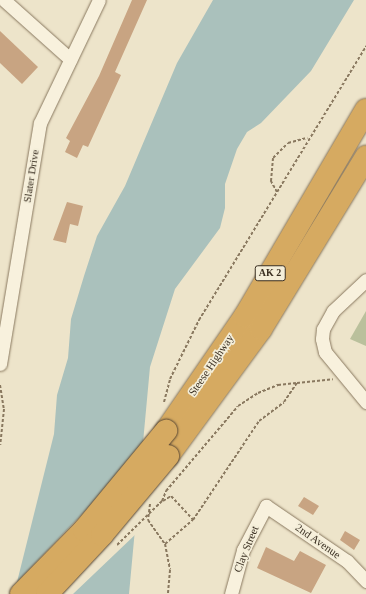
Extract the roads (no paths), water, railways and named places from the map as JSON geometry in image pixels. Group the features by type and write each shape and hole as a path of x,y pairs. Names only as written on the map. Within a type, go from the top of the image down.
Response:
{"highway":[{"name":"Steese Highway","path":"21,594 84,530 166,431 245,316 366,110"},
{"name":"Steese Highway","path":"47,594 102,535 168,456 261,329 366,157"}],"street":[{"path":"4,0 70,60"},
{"name":"Slater Drive","path":"0,364 40,123 99,0"},
{"path":"366,280 333,311 323,329 325,352 341,376 366,402"},
{"name":"2nd Avenue","path":"266,506 347,561 366,581"},
{"name":"Clay Street","path":"230,594 244,550 266,506"}],"water":[{"path":"213,0 354,0 311,71 261,123 247,132 237,149 225,184 225,208 220,228 175,289 150,367 129,594 14,594 54,434 57,395 68,358 71,319 97,236 125,186 177,63"}]}
